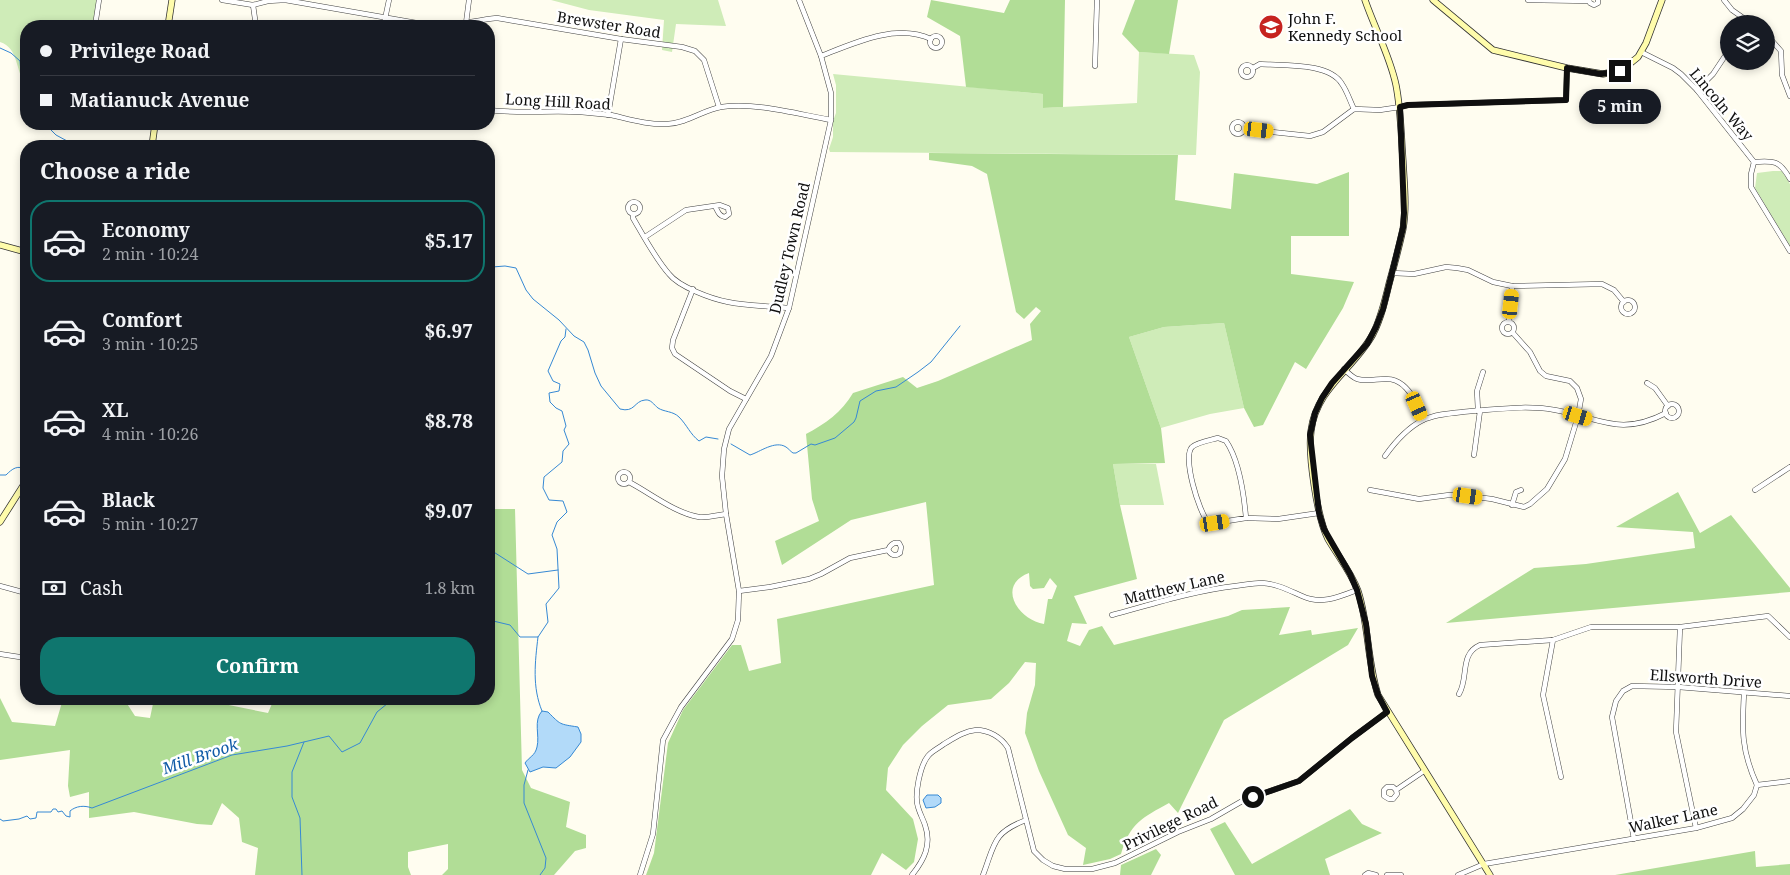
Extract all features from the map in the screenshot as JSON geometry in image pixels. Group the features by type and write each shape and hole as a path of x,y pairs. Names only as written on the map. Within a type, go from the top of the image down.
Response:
{"main road":[{"path":"169,20 172,0"},
{"path":"1366,0 1396,84 1400,107 1403,228 1383,309 1376,327 1367,344 1344,369 1322,398 1315,413 1311,427 1310,443 1319,513 1324,529 1357,590 1366,624 1368,651 1378,695 1490,875"},
{"path":"1433,0 1492,50 1598,74 1612,73 1627,67 1641,52 1662,0"},
{"path":"0,245 20,250"},
{"path":"0,522 20,491"}],"street":[{"path":"96,20 99,0"},
{"name":"Brewster Road","path":"222,0 253,5 268,1 285,0 398,20"},
{"path":"386,18 389,0"},
{"path":"466,20 469,0"},
{"name":"Dudley Town Road","path":"640,875 653,834 664,740 681,707 732,639 738,620 739,591 726,514 722,476 724,449 729,429 771,356 790,308 831,120 831,92 821,56 799,0"},
{"path":"1095,66 1097,0"},
{"path":"1528,0 1589,0 1594,5 1598,3 1598,0"},
{"path":"1724,0 1738,15"},
{"path":"253,5 255,20"},
{"name":"Brewster Road","path":"482,20 497,18 621,39 682,47 695,51 704,60 719,107"},
{"path":"821,56 857,42 901,33 920,34 931,39"},
{"path":"608,115 621,39"},
{"path":"1775,44 1781,51 1782,75 1790,96"},
{"name":"Lincoln Way","path":"1641,52 1677,70 1697,90 1754,162"},
{"path":"1252,68 1260,64 1320,68 1331,73 1343,84 1354,109"},
{"path":"1697,90 1714,74 1720,64"},
{"path":"1245,129 1310,136 1323,132 1354,109 1380,110 1408,105 1566,100 1567,68"},
{"name":"Long Hill Road","path":"495,111 514,113 552,111 608,115 654,124 669,124 688,120 719,107 737,105 831,120"},
{"name":"Lincoln Way","path":"1754,162 1779,164 1784,168 1790,179"},
{"name":"Lincoln Way","path":"1754,162 1751,174 1751,187 1790,250"},
{"path":"645,237 686,210 715,206"},
{"path":"633,214 668,274 676,281 693,290 727,302 790,308"},
{"path":"1392,273 1414,274 1446,267 1468,270 1493,282 1512,286 1602,284 1614,290 1624,302"},
{"path":"1509,322 1512,286"},
{"path":"693,290 673,340 672,348 675,354 730,391 746,399"},
{"path":"1509,322 1503,325 1502,331 1507,335 1513,333"},
{"path":"1370,490 1419,499 1449,495 1468,496 1492,499 1524,507 1538,498 1551,484 1565,459 1581,399 1574,384 1565,379 1542,374 1530,352 1513,333 1514,326 1509,322"},
{"path":"1344,369 1356,378 1366,380 1385,378 1401,384 1414,399 1423,420"},
{"path":"1474,455 1479,411 1477,391 1483,372"},
{"path":"1647,382 1655,388 1668,406"},
{"path":"1672,404 1678,409 1678,414 1673,418 1668,417 1666,413 1665,409 1668,406 1672,404"},
{"path":"1385,456 1396,441 1423,420 1444,414 1533,408 1555,410 1607,424 1627,426 1648,422 1666,413"},
{"path":"1246,518 1243,491 1228,445 1223,439 1218,438 1195,445 1190,451 1189,456 1191,476 1206,519 1215,523 1246,518 1278,519 1319,513"},
{"path":"1755,490 1790,468"},
{"path":"629,482 686,513 700,517 726,514"},
{"path":"1512,505 1516,492 1521,490"},
{"path":"739,591 809,579 850,558 888,550"},
{"name":"Matthew Lane","path":"1112,615 1192,593 1260,583 1274,584 1303,597 1319,600 1335,598 1357,590"},
{"path":"0,586 20,591"},
{"path":"1459,694 1462,688 1467,658 1474,647 1480,645 1553,640 1591,627 1680,627 1768,616 1790,636"},
{"path":"1680,627 1676,732 1696,828"},
{"path":"1553,640 1543,695 1561,776"},
{"path":"0,654 20,657"},
{"name":"Ellsworth Drive","path":"1634,839 1612,717 1616,701 1623,691 1632,686 1678,687 1790,696"},
{"path":"1744,693 1743,742 1750,770 1757,785 1790,781"},
{"name":"Privilege Road","path":"912,875 922,861 927,846 925,825 916,800 923,766 930,753 970,731 983,731 996,736 1004,742 1009,752 1034,851 1039,857 1048,864 1065,869 1092,869 1123,860 1178,832 1211,819 1244,800 1299,781 1387,712"},
{"path":"1396,790 1424,771"},
{"name":"Walker Lane","path":"1458,875 1484,864 1696,828 1732,818 1743,809 1754,795 1757,785"},
{"path":"983,875 994,844 1000,834 1012,825 1026,820"},
{"path":"1365,875 1368,873 1376,875"},
{"path":"1387,875 1401,875"}],"green space":[{"path":"0,0 97,0 94,20 20,20 20,71 11,49 0,42"},
{"path":"551,0 718,0 726,26 676,24 672,52 662,50 664,20 589,10"},
{"path":"931,0 1004,13 1010,0 1065,0 1063,107 1043,108 1043,94 966,87 960,36 927,17"},
{"path":"1135,0 1178,0 1169,54 1139,52 1122,34"},
{"path":"1139,52 1194,55 1200,72 1196,155 830,152 829,149 833,137 833,121 836,113 836,85 833,74 1043,94 1043,108 1137,103"},
{"path":"929,153 1178,155 1175,200 1231,209 1234,173 1317,184 1349,172 1349,236 1291,236 1291,274 1354,282 1343,308 1306,369 1295,362 1263,425 1254,427 1244,408 1224,323 1164,327 1129,337 1161,428 1165,463 1113,464 1120,505 1137,579 1074,596 1087,624 1072,623 1067,641 1080,646 1089,630 1102,626 1114,645 1228,616 1242,610 1290,607 1279,635 1311,630 1312,635 1358,628 1348,645 1224,720 1178,813 1169,803 1151,813 1133,828 1128,835 1121,854 1110,859 1083,865 1086,848 1068,835 1039,771 1025,733 1027,713 1035,685 1036,663 1025,662 1009,683 991,699 948,705 922,726 903,745 888,768 886,790 913,819 918,839 914,862 906,870 882,853 871,875 646,875 654,853 668,743 683,710 732,645 741,645 749,671 781,663 777,619 934,585 926,502 851,520 782,565 775,541 819,521 812,499 806,434 832,417 844,406 853,393 903,377 917,388 938,381 1032,340 1030,324 1041,311 1036,307 1024,319 1016,312 987,174 972,166 929,160","holes":["1029,573 1030,586 1033,589 1044,588 1050,578 1057,586 1052,599 1048,599 1044,624 1026,616 1014,602 1012,593 1014,585 1019,578"]},
{"path":"1782,171 1790,184 1790,246 1755,188 1757,173"},
{"path":"1224,323 1244,408 1210,414 1161,428 1129,337 1164,327"},
{"path":"1113,464 1156,464 1164,505 1120,505"},
{"path":"1678,492 1700,533 1731,515 1790,588 1790,592 1446,623 1534,568 1586,564 1695,548 1693,532 1616,527"},
{"path":"495,509 515,509 522,770 531,788 570,802 566,827 586,835 586,848 575,851 554,875 442,875 448,869 448,844 408,852 408,867 411,875 255,875 258,848 242,842 239,818 222,803 212,825 134,812 89,818 89,792 70,797 68,786 70,750 0,760 0,698 12,722 55,726 61,705 128,705 135,716 150,718 153,705 229,705 268,713 271,705 495,705"},
{"path":"1350,809 1362,824 1382,833 1325,859 1330,875 1235,875 1210,829 1225,822 1252,864"},
{"path":"1156,849 1161,855 1151,875 1120,875 1121,865"},
{"path":"1755,851 1756,867 1790,864 1790,875 1615,875"}],"water":[{"path":"542,711 548,712 561,723 578,727 581,734 581,742 570,757 556,768 543,767 530,772 525,763 536,750 538,742 537,724"},
{"path":"927,795 938,795 941,798 941,803 935,807 926,808 923,800"}],"waterway":[{"name":"Mill Brook","path":"0,48 11,53 20,61"},
{"name":"Mill Brook","path":"51,130 65,140"},
{"path":"495,267 516,268 526,290 533,299 559,320 574,336 584,342 601,386 620,409 629,409 641,401 649,400 658,408 677,415 699,441 706,437 718,439"},
{"path":"731,444 750,455 777,445 782,445 796,453 811,444 815,445 835,438 854,422 860,401 876,391 896,387 918,372 931,362 960,326"},
{"name":"Mill Brook","path":"495,621 510,625 520,637 538,637 548,622 546,604 559,588 557,549 552,535 557,522 567,512 563,501 549,500 543,488 544,477 562,462 563,451 569,444 564,430 566,426 562,411 550,402 549,393 559,391 560,384 553,381 548,371 561,341 565,337 566,329"},
{"path":"0,475 6,475 13,469 20,467"},
{"path":"495,553 528,574 558,570"},
{"path":"538,637 535,665 536,684 542,711"},
{"name":"Mill Brook","path":"0,819 3,821 27,816 30,819 36,818 37,812 51,812 53,809 56,809 58,812 62,811 66,816 70,817 70,811 77,807 92,808 232,755 287,746 329,736 342,752 360,743 377,712 386,705"},
{"path":"302,875 300,818 292,797 292,772 304,742"},
{"path":"528,770 524,785 524,803 546,858 545,868 540,875"}],"place":[{"name":"John F. Kennedy School","path":"1271,27"}],"route":[{"path":"1253,797 1299,781 1387,712 1378,695 1372,676 1366,624 1357,590 1350,574 1329,540 1319,513 1310,435 1315,413 1322,398 1332,383 1367,344 1383,309 1403,228 1404,196 1400,107 1408,105 1566,100 1567,68 1594,74 1609,74 1620,71"}]}
